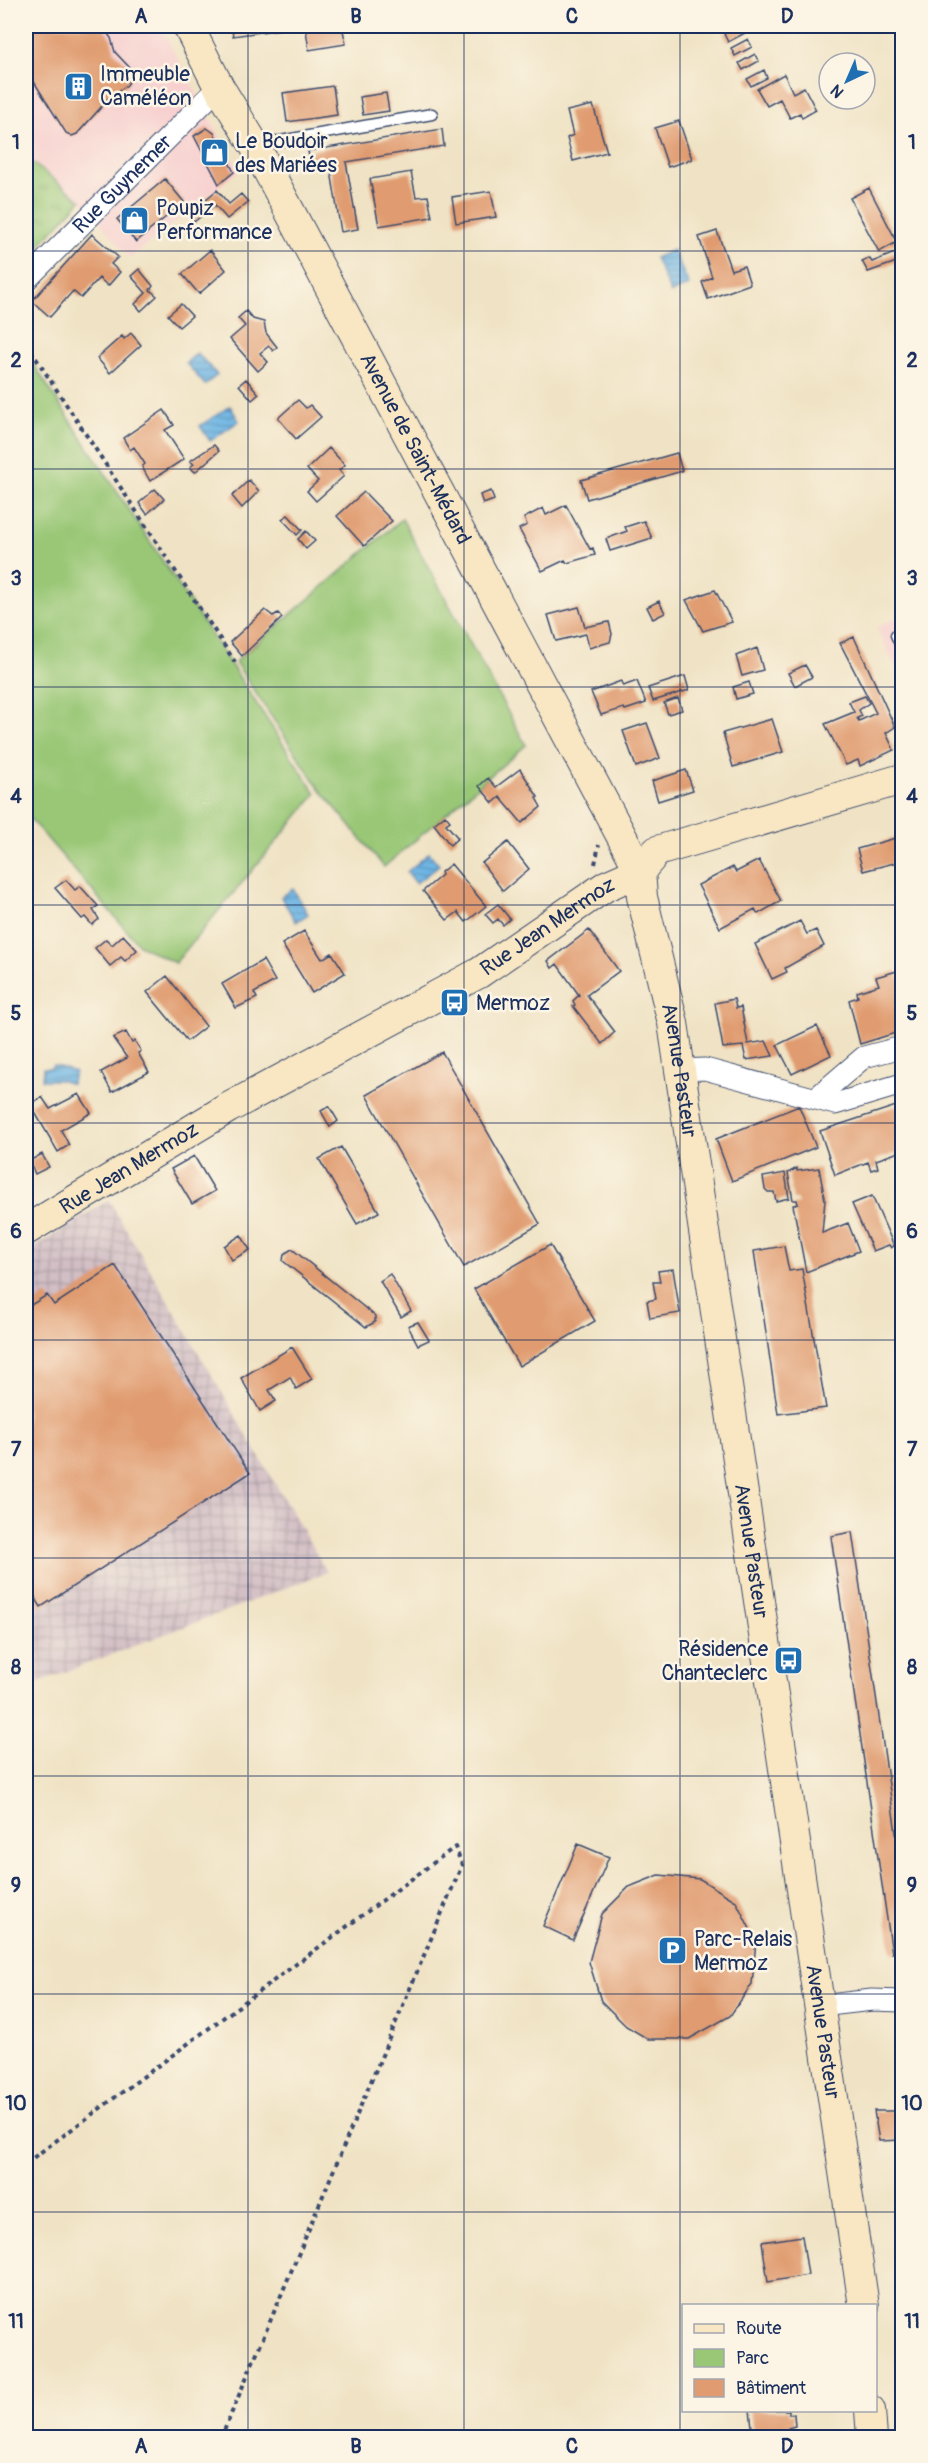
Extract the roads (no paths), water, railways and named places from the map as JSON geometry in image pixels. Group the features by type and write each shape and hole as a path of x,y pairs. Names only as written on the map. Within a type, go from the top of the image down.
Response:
{"main road":[{"name":"Avenue de Saint-Médard","path":"188,26 219,87 255,146 640,871"},
{"name":"Rue Jean Mermoz","path":"26,1230 228,1108 479,974 606,886 640,871 657,851 903,779"},
{"name":"Avenue Pasteur","path":"640,871 642,897 673,1023 864,2304"},
{"path":"870,2412 872,2438"}],"street":[{"name":"Rue Guynemer","path":"26,280 219,87"},
{"path":"816,1098 864,1058 903,1047"},
{"path":"680,1070 705,1069 835,1104 903,1084"},
{"path":"820,2006 872,2000 903,2001"}],"lane":[{"path":"255,146 432,114"},
{"path":"896,634 903,648"},
{"path":"865,2412 867,2438"},
{"path":"877,2412 878,2438"}],"water":[{"path":"673,250 689,285 671,293 655,258"},
{"path":"197,353 217,375 205,385 186,363"},
{"path":"230,406 239,421 210,441 200,426"},
{"path":"429,853 439,865 416,883 407,872"},
{"path":"293,889 308,914 296,922 281,897"},
{"path":"53,1065 75,1072 71,1084 61,1080 42,1080 43,1068 51,1068"}],"place":[{"name":"Immeuble Caméléon","path":"79,86"},
{"name":"Le Boudoir des Mariées","path":"214,153"},
{"name":"Poupiz Performance","path":"135,220"},
{"name":"Mermoz","path":"455,1003"},
{"name":"Résidence Chanteclerc","path":"789,1661"},
{"name":"Parc-Relais Mermoz","path":"673,1951"}]}
